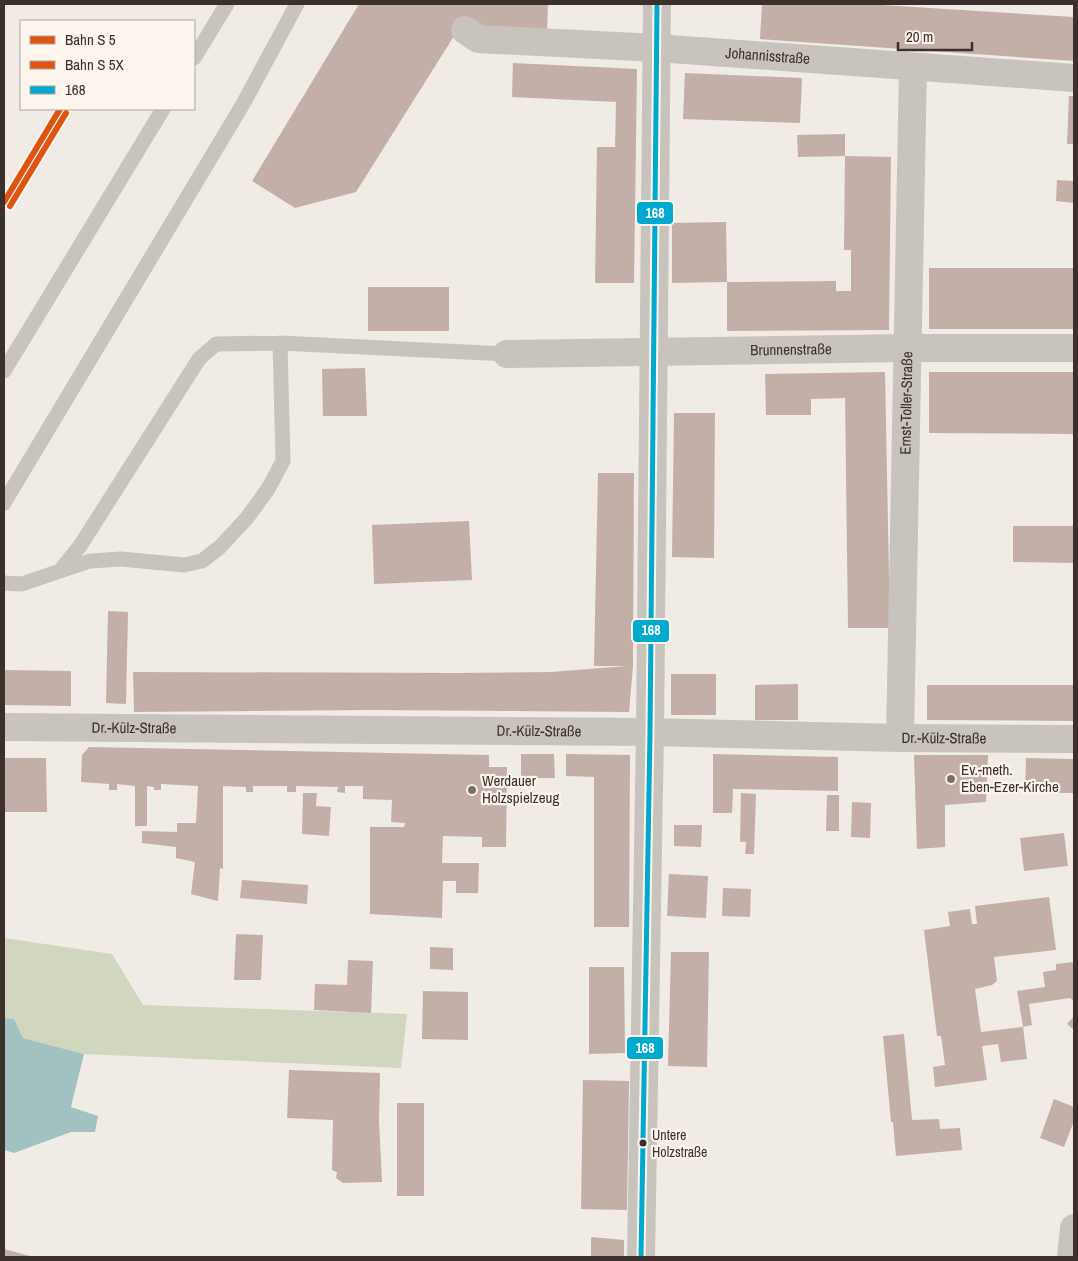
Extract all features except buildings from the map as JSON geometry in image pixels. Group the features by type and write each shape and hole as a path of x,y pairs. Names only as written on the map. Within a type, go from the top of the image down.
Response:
{"street":[{"path":"641,1257 650,732 657,4"},
{"name":"Johannisstraße","path":"465,30 478,39 657,48 1074,78"},
{"name":"Ernst-Toller-Straße","path":"900,738 913,67"},
{"name":"Brunnenstraße","path":"507,354 907,348 1074,348"},
{"name":"Dr.-Külz-Straße","path":"4,727 650,732 900,738 1074,739"},
{"path":"1071,1257 1074,1228"}],"lane":[{"path":"195,56 226,4"},
{"path":"4,503 243,104 297,4"},
{"path":"4,371 162,110"},
{"path":"4,583 22,584 90,561 121,559 184,565 202,561 220,547 247,518 268,489 284,461 280,343"},
{"path":"60,571 80,546 200,360 216,344 280,343 507,354"}],"green space":[{"path":"4,938 112,954 143,1005 407,1014 401,1068 84,1054 23,1038 14,1019 4,1018"}],"water":[{"path":"4,1018 14,1019 23,1038 84,1054 71,1107 98,1116 95,1132 71,1132 14,1153 4,1150"}],"transit line":[{"name":"168","path":"641,1257 650,732 657,4"},
{"path":"4,202 59,110"},
{"path":"10,206 66,113"}],"place":[{"name":"Ev.-meth. Eben-Ezer-Kirche","path":"951,779"},
{"name":"Werdauer Holzspielzeug","path":"472,790"},
{"name":"Untere Holzstraße","path":"643,1143"}]}
